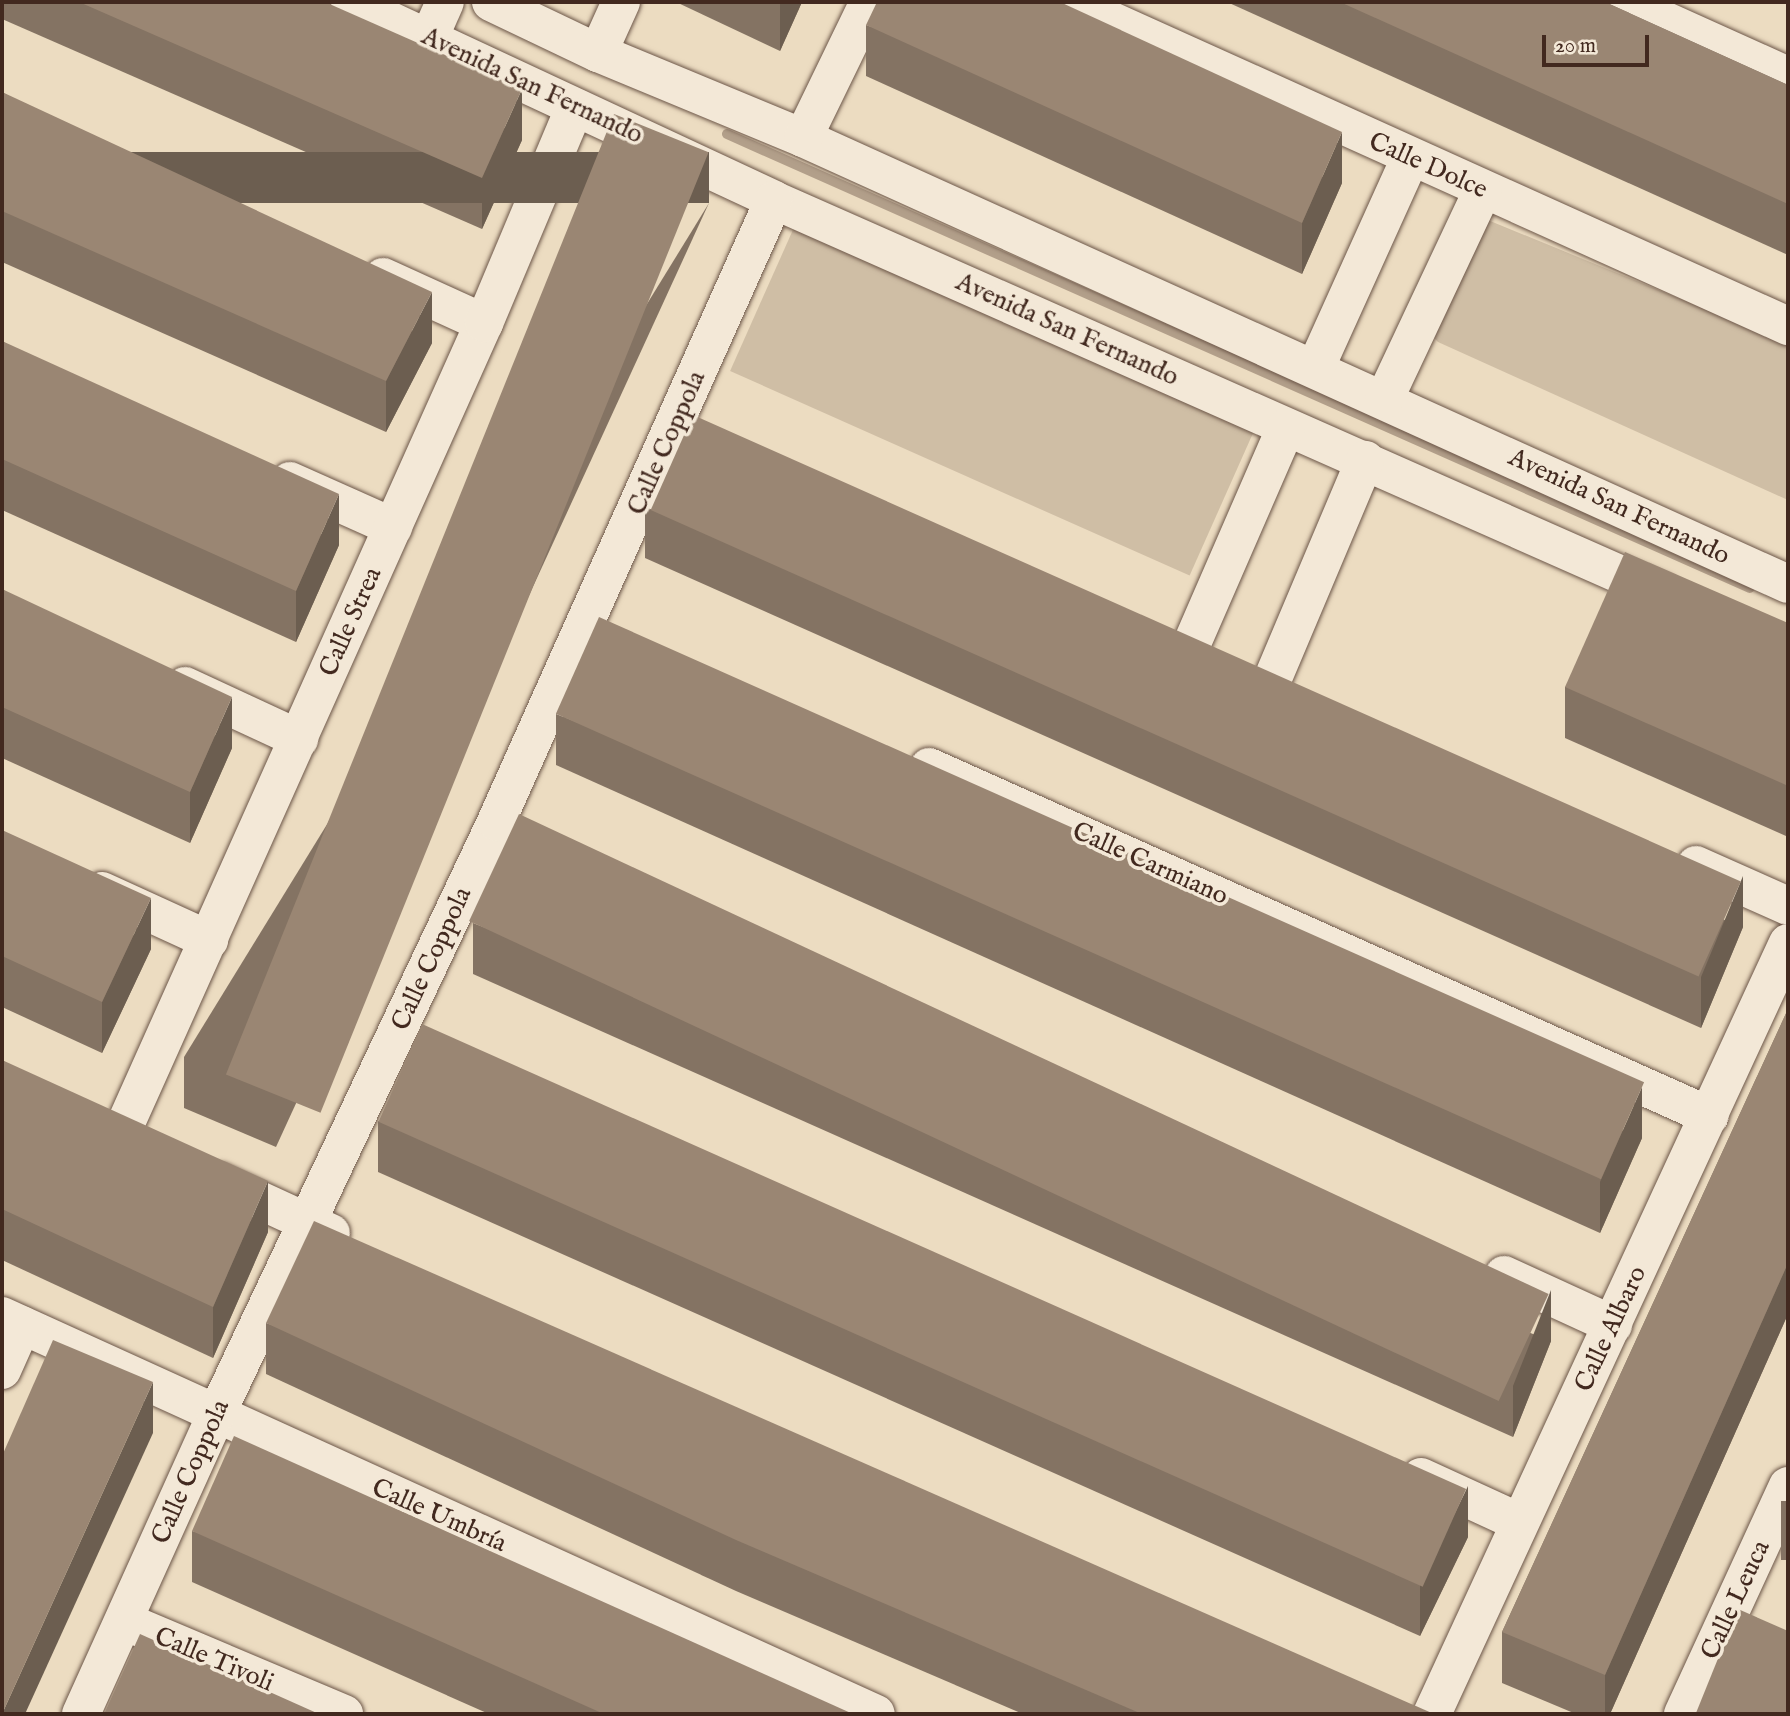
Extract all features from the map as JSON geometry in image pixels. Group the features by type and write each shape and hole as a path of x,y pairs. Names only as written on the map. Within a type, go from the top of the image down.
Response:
{"street":[{"name":"Avenida San Fernando","path":"349,2 774,200 1699,610"},
{"path":"429,38 445,2"},
{"name":"Avenida San Fernando","path":"491,2 598,53 803,138 1788,584"},
{"path":"598,53 621,2"},
{"path":"803,138 869,2"},
{"name":"Calle Dolce","path":"1070,2 1410,159 1788,326"},
{"path":"1624,2 1788,76"},
{"name":"Calle Strea","path":"121,1134 484,323 575,107"},
{"path":"1315,369 1410,159"},
{"path":"1384,400 1483,190"},
{"name":"Calle Coppola","path":"81,1714 216,1415 496,822 587,618 694,417 774,200"},
{"path":"344,260 484,323"},
{"path":"1232,660 1286,427"},
{"path":"1232,660 1365,460"},
{"path":"254,464 393,527"},
{"path":"587,618 625,634"},
{"path":"1155,624 1311,695"},
{"path":"150,670 299,739"},
{"name":"Calle Carmiano","path":"900,754 1710,1116"},
{"path":"496,822 534,838"},
{"path":"1662,850 1788,906"},
{"path":"75,879 209,940"},
{"name":"Calle Albaro","path":"1432,1714 1788,943"},
{"path":"403,1022 441,1039"},
{"path":"86,1119 369,1250"},
{"path":"1474,1261 1613,1325"},
{"path":"2,1370 12,1321"},
{"name":"Calle Umbría","path":"12,1321 876,1714"},
{"path":"1392,1464 1519,1522"},
{"name":"Calle Leuca","path":"1683,1714 1740,1632 1788,1486"},
{"name":"Calle Tivoli","path":"124,1621 344,1714"}],"shaded area":[{"path":"1478,216 1788,343 1788,500 1438,342 1424,327"},
{"path":"796,223 1256,428 1190,576 730,371"}],"building":[{"path":"79,2 325,2 522,89 482,178"},
{"path":"877,2 1060,2 1342,132 1302,223 866,25"},
{"path":"1340,2 1605,2 1788,85 1788,204"},
{"path":"2,92 432,292 386,381 2,211"},
{"path":"614,114 709,152 320,1113 226,1075"},
{"path":"2,341 339,494 296,591 2,459"},
{"path":"693,415 1741,882 1699,977 651,510"},
{"path":"1625,552 1788,623 1786,785 1565,687"},
{"path":"2,589 232,697 190,792 2,707"},
{"path":"599,617 1644,1082 1601,1179 556,714"},
{"path":"519,814 1549,1294 1499,1401 469,921"},
{"path":"2,830 151,898 102,1002 2,956"},
{"path":"1788,1009 1788,1263 1605,1675 1502,1632"},
{"path":"422,1024 1466,1489 1423,1587 378,1122"},
{"path":"2,1060 268,1181 213,1307 2,1209"},
{"path":"314,1221 1434,1714 1142,1714 736,1540 266,1323"},
{"path":"53,1340 153,1382 2,1714 2,1456"},
{"path":"234,1436 853,1714 604,1714 192,1531"},
{"path":"1738,1609 1788,1631 1788,1714 1696,1713"},
{"path":"140,1634 319,1714 104,1714"}],"waterway":[{"path":"727,134 1750,588"}]}
